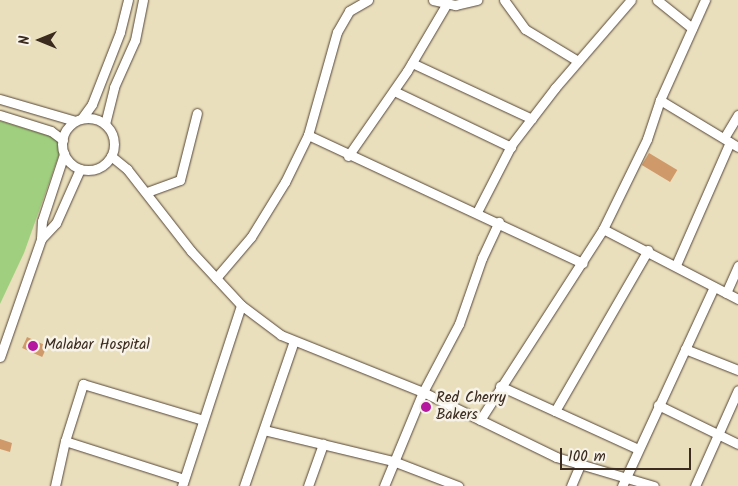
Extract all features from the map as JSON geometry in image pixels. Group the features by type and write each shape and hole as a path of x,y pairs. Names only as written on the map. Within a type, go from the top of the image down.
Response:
{"street":[{"path":"0,357 41,238 42,222 64,154 63,140 92,104 113,50 128,0"},
{"path":"105,124 114,88 135,40 143,0"},
{"path":"216,278 271,207 308,135 337,32 346,15 368,0"},
{"path":"432,0 447,3 477,0"},
{"path":"504,0 525,29 578,61"},
{"path":"477,212 511,148 532,119 578,61 632,0"},
{"path":"657,0 692,28"},
{"path":"480,420 500,386 584,263 603,229 648,139 660,100 705,0"},
{"path":"348,156 394,91 447,3"},
{"path":"412,63 532,119"},
{"path":"394,91 511,148"},
{"path":"0,99 79,120 97,119 105,124 112,133 114,145 111,156 103,165 92,170 80,169 64,154"},
{"path":"660,100 730,142"},
{"path":"147,192 180,180 197,113"},
{"path":"0,115 51,131 63,140"},
{"path":"676,265 730,142 738,115"},
{"path":"308,135 348,156 477,212 584,263"},
{"path":"111,156 147,192 191,252 241,305 294,341 423,392 556,457 626,476 654,486"},
{"path":"41,238 56,223 80,169"},
{"path":"384,486 423,392 458,324 482,258 499,222"},
{"path":"603,229 648,250 738,299"},
{"path":"555,411 648,250"},
{"path":"726,293 738,266"},
{"path":"622,486 714,287"},
{"path":"65,441 183,483 241,305"},
{"path":"244,486 294,341"},
{"path":"685,349 738,370"},
{"path":"55,486 79,388 86,383 203,420"},
{"path":"500,386 638,449"},
{"path":"695,486 738,390"},
{"path":"658,406 738,444"},
{"path":"264,430 393,461 446,484 458,486"},
{"path":"308,486 323,444"},
{"path":"571,486 580,463"}],"green space":[{"path":"0,121 56,138 60,152 24,253 0,304"}],"building":[{"path":"649,153 677,170 670,182 642,165"},
{"path":"27,337 47,346 42,357 22,348"},
{"path":"0,439 12,443 10,452 0,449"}],"place":[{"name":"Malabar Hospital","path":"33,346"},
{"name":"Red Cherry Bakers","path":"426,407"}]}
